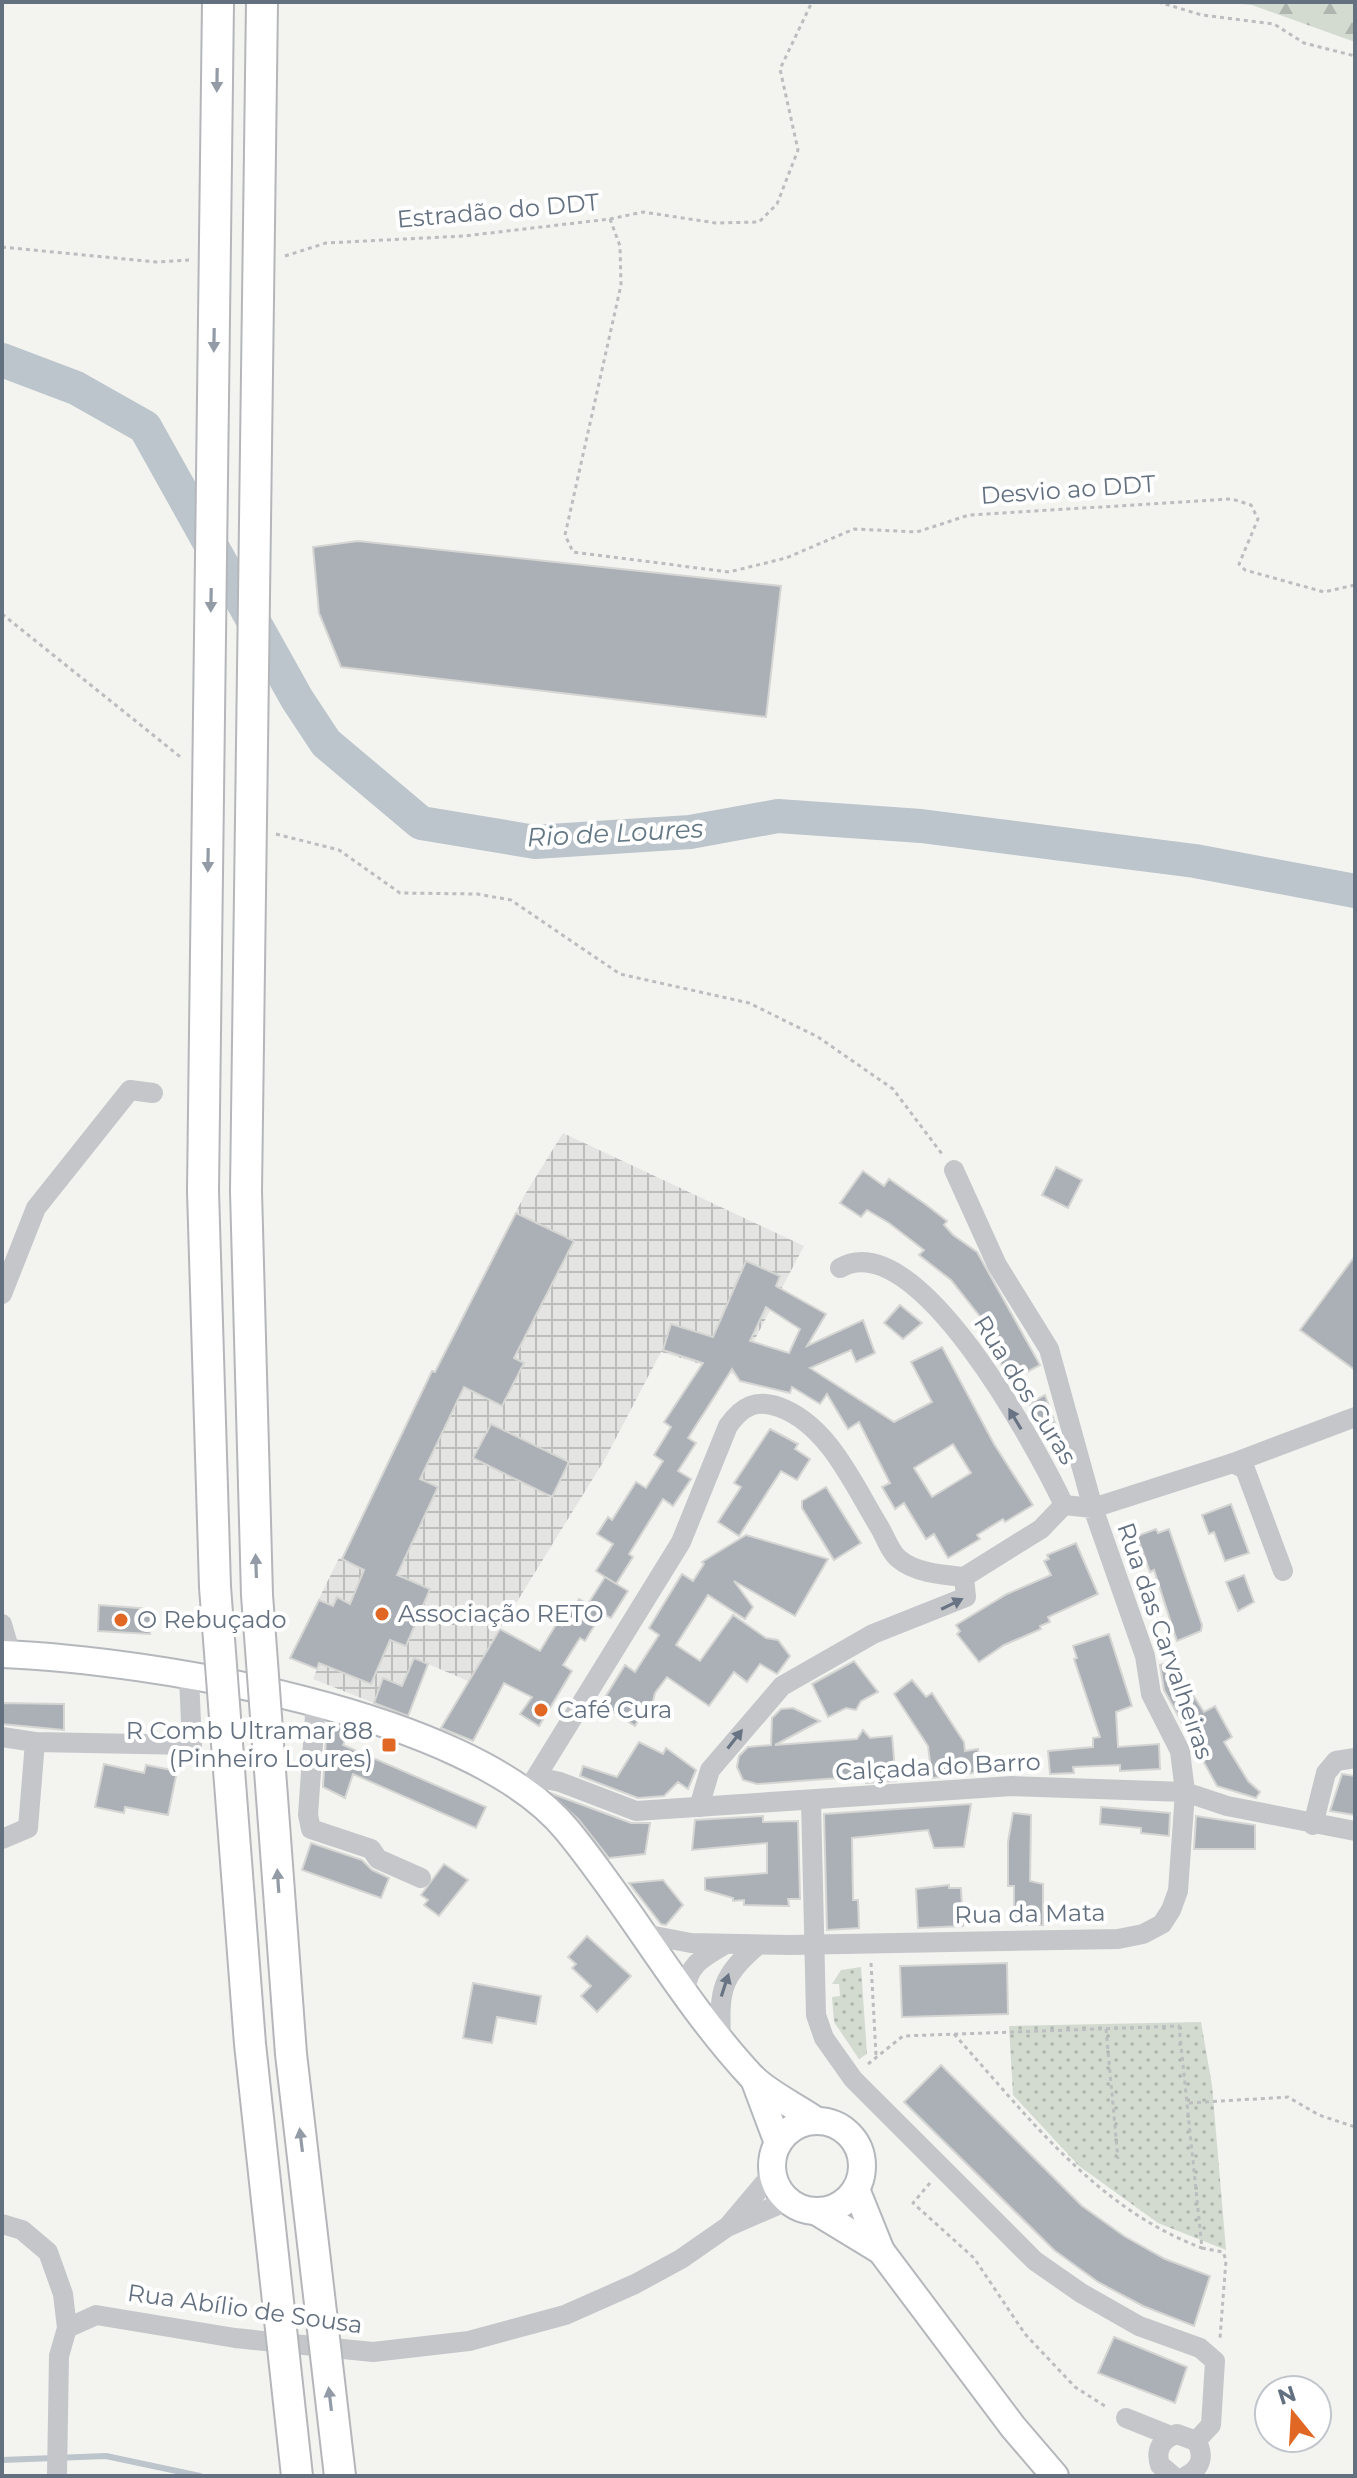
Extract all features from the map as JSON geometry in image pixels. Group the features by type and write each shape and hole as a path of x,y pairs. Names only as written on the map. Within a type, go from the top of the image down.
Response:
{"highway":[{"path":"218,2 203,1191 215,1587 250,2044 297,2476"},
{"path":"262,2 246,1191 257,1595 291,2054 340,2476"}],"main road":[{"path":"7,1654 189,1677 316,1701 467,1759 527,1790 566,1828 754,2079 817,2121 833,2124 857,2144 862,2174 856,2189 846,2201 817,2212"},
{"path":"754,2079 778,2143"},
{"path":"817,2121 788,2131 778,2143 772,2174 787,2201 801,2209 817,2212 881,2251"},
{"path":"856,2189 881,2251 1013,2427 1055,2476"}],"street":[{"path":"2,1294 36,1208 130,1090 153,1093"},
{"name":"Rua das Carvalheiras","path":"954,1170 997,1265 1049,1349 1093,1508 1145,1656 1151,1694 1180,1751 1185,1792"},
{"name":"Rua dos Curas","path":"699,1807 710,1770 782,1686 873,1634 966,1597 964,1577 1041,1529 1064,1505 1050,1475 946,1315 910,1282 887,1267 850,1262 840,1268"},
{"path":"527,1790 681,1542 728,1426 737,1413 750,1404 769,1404 795,1413 830,1447 899,1560 936,1575 964,1577"},
{"path":"1093,1508 1233,1463 1355,1417"},
{"path":"1233,1463 1245,1469 1283,1571"},
{"name":"Rua das Carvalheiras","path":"1064,1505 1093,1508"},
{"path":"2,1624 7,1654"},
{"path":"2,1737 35,1742 192,1745 189,1677"},
{"path":"316,1701 308,1815 311,1829 371,1849 378,1859 421,1878"},
{"path":"2,1839 28,1828 35,1742"},
{"path":"1313,1825 1326,1773 1336,1761 1355,1758"},
{"name":"Calçada do Barro","path":"527,1790 546,1779 636,1811 1012,1786 1185,1792 1227,1806 1355,1831"},
{"name":"Rua da Mata","path":"644,1934 691,1943 815,1945 1118,1939 1143,1934 1162,1924 1178,1891 1185,1792"},
{"path":"811,1800 816,2015 824,2038 853,2079 1035,2261 1081,2293 1127,2319 1200,2348 1215,2361 1211,2425 1196,2441"},
{"path":"685,1990 687,1973 696,1962 726,1944"},
{"path":"721,2038 722,1987 732,1966 758,1945"},
{"name":"Rua Abílio de Sousa","path":"727,2227 772,2174"},
{"name":"Rua Abílio de Sousa","path":"67,2328 96,2315 235,2338 373,2352 469,2341 565,2315 635,2284 681,2259 727,2227 787,2201"},
{"path":"2,2224 22,2230 48,2252 63,2294 67,2328 59,2356 57,2476"},
{"path":"1126,2418 1171,2436"},
{"path":"1173,2476 1165,2471 1158,2459 1160,2445 1171,2436 1184,2434 1196,2441 1200,2462 1186,2476"}],"path":[{"name":"Estradão do DDT","path":"284,256 326,243 464,236 610,219 643,212 716,223 759,222 777,204 798,150 780,69 812,2"},
{"path":"1158,2 1202,15 1274,24 1304,43 1355,56"},
{"name":"Desvio ao DDT","path":"610,219 620,246 621,285 565,535 573,552 729,572 786,558 854,529 917,532 969,515 1232,499 1251,505 1258,519 1239,564 1245,570 1324,592 1355,585"},
{"path":"2,247 156,262 188,261"},
{"path":"2,614 186,762"},
{"path":"269,828 281,838 339,850 400,893 477,894 511,900 620,974 749,1003 818,1037 893,1089 954,1170"},
{"path":"848,1943 849,1962 871,1962 876,2055"},
{"path":"853,2079 876,2055 903,2036 1179,2026 1202,2248"},
{"path":"1106,2029 1118,2159"},
{"path":"954,2034 1077,2170 1142,2221 1202,2248 1223,2252 1226,2260 1215,2361"},
{"path":"1188,2103 1288,2097 1319,2115 1355,2127"},
{"path":"943,2168 913,2203 974,2258 1025,2334 1075,2387 1126,2418"}],"shaded area":[{"path":"563,1133 804,1246 736,1375 661,1352 605,1459 468,1681 414,1658 402,1686 383,1678 374,1703 313,1679 317,1669 290,1658 339,1558 343,1559 432,1371 435,1372 524,1196"}],"green space":[{"path":"1219,2 1355,2 1355,42 1252,5"},
{"path":"861,1967 867,2054 859,2059 834,2022 832,1997 840,1996 839,1984 832,1984 841,1970"},
{"path":"1201,2022 1212,2085 1226,2250 1158,2223 1079,2166 1013,2095 1009,2026"}],"building":[{"path":"358,541 781,586 766,717 341,667 319,613 313,547"},
{"path":"1056,1167 1082,1180 1068,1208 1042,1195"},
{"path":"863,1171 884,1186 889,1179 925,1204 947,1221 944,1225 953,1235 977,1252 1040,1365 1010,1381 997,1356 1002,1354 986,1324 951,1280 919,1255 924,1250 867,1210 861,1217 840,1203"},
{"path":"516,1213 574,1241 514,1358 524,1363 502,1406 464,1387 420,1479 438,1487 397,1575 430,1589 406,1646 390,1640 371,1684 319,1663 317,1669 290,1658 319,1600 333,1606 337,1597 350,1604 364,1570 342,1559 432,1371 435,1372"},
{"path":"1355,1256 1355,1370 1300,1330"},
{"path":"746,1261 780,1276 776,1286 826,1314 807,1346 863,1320 875,1353 856,1362 851,1350 810,1368 894,1422 932,1402 911,1362 942,1347 994,1444 1033,1505 977,1535 980,1539 948,1558 934,1534 926,1539 904,1503 895,1509 882,1487 890,1483 859,1422 848,1429 827,1394 820,1404 792,1387 790,1393 740,1381 732,1369 688,1438 696,1443 678,1471 691,1479 673,1506 663,1499 629,1554 633,1557 616,1584 596,1571 613,1544 597,1534 608,1517 612,1520 636,1482 646,1488 663,1461 654,1455 671,1427 664,1422 703,1363 663,1350 671,1324 713,1337","holes":["766,1307 800,1329 789,1353 750,1341","953,1444 971,1473 932,1497 914,1468"]},
{"path":"900,1305 922,1323 903,1339 884,1323"},
{"path":"1045,1395 1061,1440 1053,1445 1029,1404"},
{"path":"491,1424 569,1462 552,1497 473,1458"},
{"path":"770,1429 798,1444 795,1449 810,1459 797,1480 781,1471 739,1536 718,1522 741,1487 734,1483"},
{"path":"826,1487 861,1543 834,1560 802,1508 802,1501"},
{"path":"1231,1504 1249,1553 1225,1561 1214,1532 1209,1534 1202,1515"},
{"path":"1156,1529 1158,1533 1169,1529 1202,1625 1201,1631 1177,1641 1154,1570 1150,1572 1137,1536"},
{"path":"746,1535 828,1559 795,1616 734,1581 753,1607 745,1619 708,1595 676,1645 700,1661 733,1615 766,1638 778,1640 790,1656 777,1674 760,1664 747,1682 734,1672 709,1706 667,1677 655,1693 650,1713 640,1717 635,1726 601,1704 625,1665 635,1672 659,1635 649,1628 682,1574 693,1581 704,1564 702,1562"},
{"path":"1076,1543 1098,1594 1048,1617 1050,1622 1040,1626 1041,1629 1004,1645 979,1662 957,1634 960,1631 956,1625 1007,1594 1051,1575 1044,1561 1049,1559 1047,1555"},
{"path":"1244,1575 1254,1602 1238,1611 1226,1582"},
{"path":"605,1577 628,1591 611,1618 602,1613 585,1641 580,1638 563,1665 572,1671 539,1726 520,1714 532,1697 504,1683 473,1741 441,1728 500,1629 540,1651 557,1623 562,1626 579,1599 588,1604"},
{"path":"99,1605 151,1609 150,1634 98,1631"},
{"path":"1109,1634 1132,1706 1116,1712 1118,1747 1159,1744 1160,1769 1120,1771 1120,1765 1073,1767 1074,1773 1050,1774 1048,1751 1093,1747 1093,1738 1100,1737 1074,1659 1077,1658 1073,1646"},
{"path":"414,1658 428,1664 408,1716 374,1703 383,1678 402,1686"},
{"path":"854,1661 878,1692 861,1701 856,1710 846,1708 828,1717 812,1684"},
{"path":"1167,1663 1173,1684 1182,1678 1204,1712 1215,1706 1232,1737 1224,1742 1248,1781 1260,1792 1256,1798 1217,1786 1164,1690 1160,1665"},
{"path":"912,1680 926,1697 932,1693 964,1742 965,1751 978,1749 981,1772 932,1778 928,1746 894,1694"},
{"path":"2,1703 64,1704 64,1730 2,1724"},
{"path":"793,1708 820,1721 775,1745 857,1739 863,1730 870,1738 892,1736 896,1781 866,1783 866,1776 757,1784 743,1780 737,1767 739,1756 748,1747 771,1745 772,1718 781,1709"},
{"path":"327,1724 349,1730 343,1745 486,1807 476,1828 353,1774 345,1798 323,1787"},
{"path":"639,1742 663,1754 666,1748 696,1770 688,1789 678,1782 664,1796 638,1798 580,1776 583,1766 617,1777"},
{"path":"104,1764 144,1773 146,1765 177,1771 168,1815 125,1807 124,1813 95,1807"},
{"path":"1342,1774 1355,1776 1355,1815 1330,1811"},
{"path":"550,1793 631,1823 650,1823 645,1854 609,1858 579,1820"},
{"path":"971,1804 964,1847 934,1848 928,1830 852,1838 853,1900 858,1900 859,1928 827,1930 824,1814"},
{"path":"1101,1807 1170,1813 1169,1836 1141,1833 1141,1828 1100,1824"},
{"path":"1013,1813 1031,1815 1030,1881 1043,1884 1043,1925 1014,1925 1014,1886 1008,1886 1008,1842"},
{"path":"763,1816 763,1822 798,1821 800,1899 788,1899 789,1906 744,1905 744,1900 733,1901 733,1898 705,1890 705,1878 767,1873 767,1843 692,1850 695,1820"},
{"path":"1196,1816 1255,1825 1255,1849 1194,1849"},
{"path":"311,1843 362,1860 372,1870 389,1878 381,1898 302,1870"},
{"path":"444,1864 468,1880 439,1916 424,1905 428,1900 421,1895"},
{"path":"663,1880 683,1905 666,1925 661,1924 629,1883"},
{"path":"949,1885 949,1888 961,1888 963,1926 918,1928 916,1889"},
{"path":"587,1936 631,1976 597,2012 581,1996 591,1986 572,1968 576,1964 568,1957"},
{"path":"1007,1963 1008,2014 902,2017 900,1966"},
{"path":"473,1983 541,1996 536,2024 497,2017 492,2043 463,2038"},
{"path":"941,2065 1082,2206 1124,2236 1165,2259 1210,2276 1194,2326 1143,2306 1098,2282 1054,2250 904,2102"},
{"path":"1114,2337 1187,2367 1175,2403 1098,2373"}],"waterway":[{"name":"Rio de Loures","path":"2,360 76,388 145,427 297,699 326,743 421,823 535,842 690,832 778,816 921,826 1195,861 1355,891"},
{"path":"2,2460 106,2456 200,2476"}],"place":[{"name":"Associação RETO","path":"382,1614"},
{"name":"O Rebuçado","path":"121,1620"},
{"name":"Café Cura","path":"541,1710"},
{"name":"R Comb Ultramar 88 (Pinheiro Loures)","path":"389,1745"}]}
